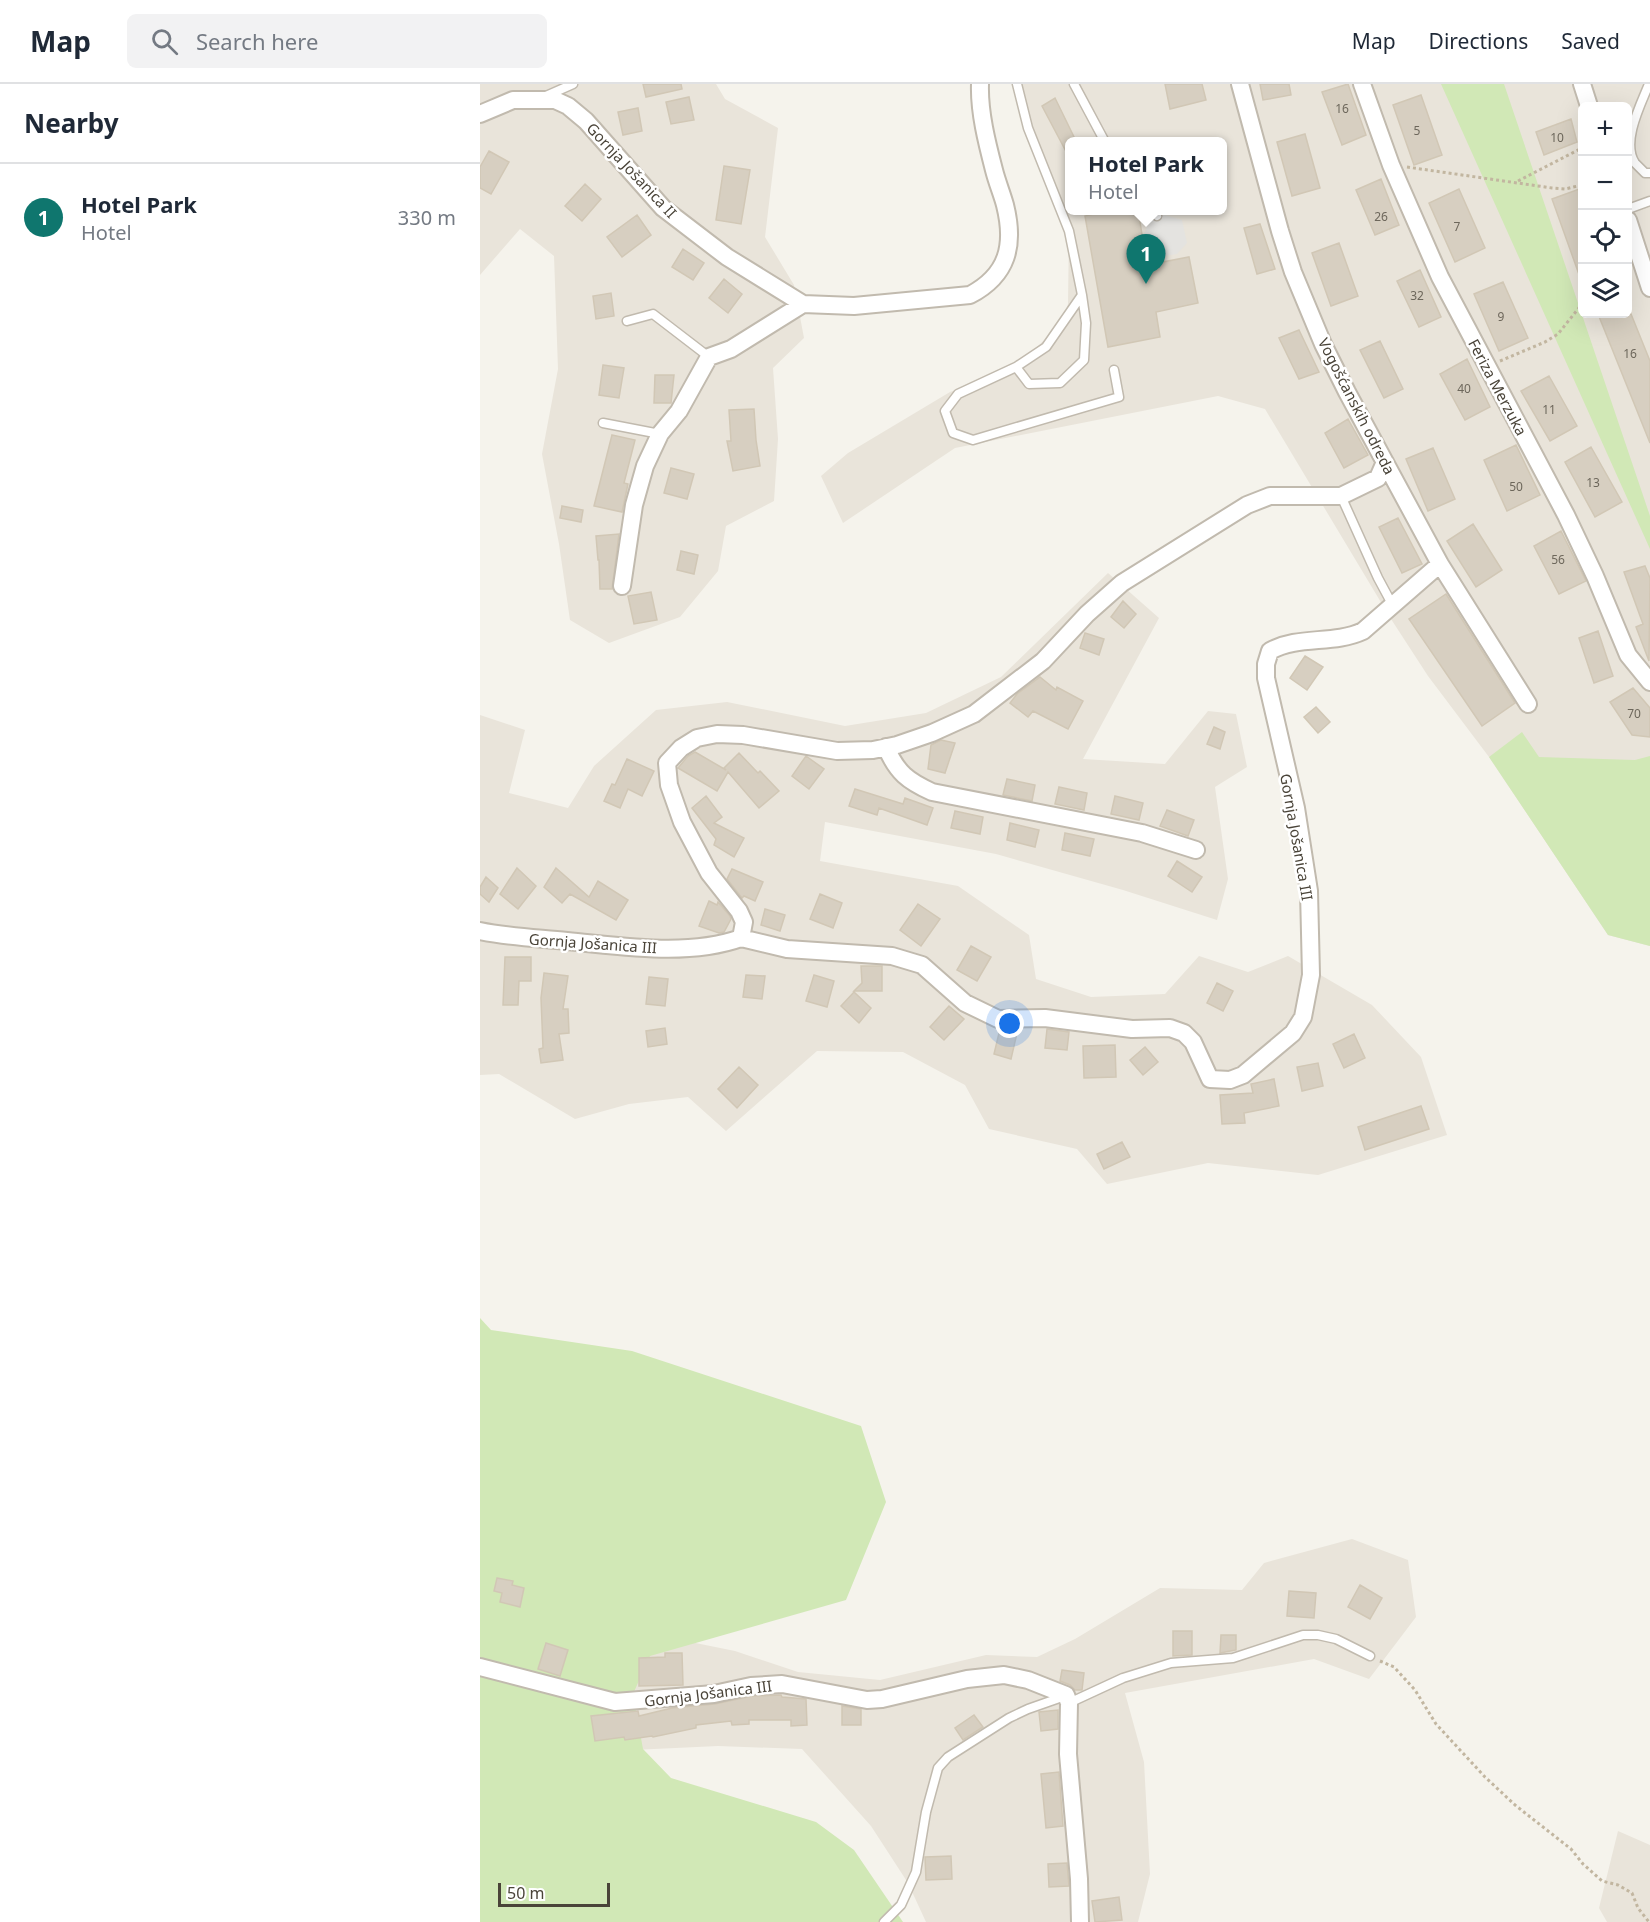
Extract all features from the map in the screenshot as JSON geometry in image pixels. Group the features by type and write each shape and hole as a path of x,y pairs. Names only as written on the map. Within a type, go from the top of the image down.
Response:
{"street":[{"name":"Gornja Jošanica II","path":"480,114 513,100 555,100 568,106 586,121 663,208 726,257 803,304 854,306 970,295 983,288 998,271 1008,253 1009,231 982,114 980,84"},
{"name":"Vogošćanskih odreda","path":"1240,84 1293,272 1323,344 1440,564 1528,704"},
{"name":"Feriza Merzuka","path":"1362,84 1391,165 1440,277 1566,515 1595,576 1628,655 1650,682"},
{"path":"1582,84 1588,102"},
{"path":"1632,232 1650,288"},
{"path":"622,586 634,505 645,466 660,434 679,411 709,357 731,349 803,304"},
{"path":"741,938 744,922 739,911 709,873 682,822 669,786 667,763 681,748 697,738 717,734 743,735 837,751 886,747 932,733 974,714 1043,661 1087,614 1122,583 1247,505 1270,496 1341,496 1378,478 1385,462"},
{"name":"Gornja Jošanica III","path":"480,931 516,938 619,947 688,948 727,943 741,938 787,949 892,956 922,965 965,1003 998,1019 1045,1018 1132,1029 1170,1028 1184,1033 1193,1042 1210,1079 1230,1080 1243,1075 1293,1033 1303,1017 1311,975 1309,891 1296,808 1266,678 1266,664 1270,651 1289,642 1334,640 1363,632 1440,564"},
{"path":"886,747 891,760 900,772 914,784 932,792 1142,833 1196,850"},
{"name":"Gornja Jošanica III","path":"480,1667 615,1702 714,1694 750,1686 782,1684 867,1700 882,1700 967,1679 1004,1676 1028,1680 1067,1699"},
{"path":"1067,1699 1068,1754 1079,1879 1080,1922"}],"lane":[{"path":"539,99 573,84"},
{"path":"1016,367 1029,384 1060,383 1084,360 1086,323 1069,231 1028,128 1017,84"},
{"path":"1074,84 1102,137"},
{"path":"1649,84 1634,120 1630,143 1633,161 1645,173 1650,173"},
{"path":"1632,208 1650,201"},
{"path":"1082,295 1046,347 1016,367 958,394 945,411 952,433 973,440 1119,396 1114,370"},
{"path":"627,321 653,314 709,357"},
{"path":"603,423 660,434"},
{"path":"1341,496 1392,604"},
{"path":"884,1922 901,1905 916,1872 926,1812 938,1768 948,1757 1009,1718 1028,1708 1067,1699 1172,1663 1233,1658 1303,1635 1318,1635 1336,1639 1370,1656"}],"path":[{"path":"1516,182 1578,150"},
{"path":"1391,165 1565,189 1578,186"},
{"path":"1487,366 1545,342 1558,334 1578,309"},
{"path":"1370,1656 1394,1668 1415,1690 1436,1724 1485,1777 1515,1805 1571,1849 1583,1864 1602,1881 1618,1885 1632,1893 1638,1908 1649,1922"}],"shaded area":[{"path":"480,84 716,84 725,99 778,128 765,237 794,285 804,338 773,368 778,439 774,501 726,526 718,571 680,617 609,643 570,620 542,454 558,369 554,256 520,229 480,275"},
{"path":"1017,84 1650,84 1650,946 1608,935 1489,757 1428,676 1391,619 1265,409 1218,396 955,448 843,523 821,476 848,453 950,392 1016,367 1062,323 1068,304 1069,231 1028,128"},
{"path":"1165,215 1182,220 1187,243 1177,254 1158,257 1144,236 1150,217"},
{"path":"1108,573 1159,618 1083,759 1165,764 1208,711 1236,714 1247,767 1215,787 1228,879 1217,920 1123,890 996,854 825,822 820,861 958,886 1029,935 1036,979 1091,997 1165,994 1199,956 1248,972 1288,956 1372,1005 1421,1057 1447,1135 1318,1175 1208,1163 1107,1184 1077,1149 989,1129 965,1085 903,1052 817,1051 726,1131 688,1097 629,1104 575,1119 499,1074 480,1075 480,715 525,730 509,793 568,808 594,766 656,710 727,702 845,726 926,713 1001,677"},
{"path":"480,1530 656,1635 735,1651 798,1672 880,1680 986,1655 1037,1657 1075,1639 1160,1588 1242,1590 1264,1563 1352,1539 1408,1560 1416,1617 1369,1679 1314,1659 1125,1693 1144,1762 1150,1874 1138,1922 926,1922 908,1883 871,1826 802,1749 718,1746 590,1752"},
{"path":"1618,1831 1650,1845 1650,1922 1607,1922 1599,1908"}],"green space":[{"path":"1441,84 1504,84 1578,303 1578,318 1583,318 1650,516 1650,549"},
{"path":"1522,732 1539,757 1635,760 1650,756 1650,946 1608,935 1489,757"},
{"path":"480,1318 491,1330 632,1351 861,1426 886,1502 846,1600 650,1656 633,1694 643,1749 671,1778 816,1822 854,1850 903,1922 480,1922"}],"building":[{"path":"643,84 681,84 682,89 646,97"},
{"path":"1165,84 1202,84 1206,100 1170,109"},
{"path":"1260,84 1289,84 1291,95 1263,100"},
{"path":"1348,84 1366,135 1342,145 1322,92"},
{"path":"1421,95 1442,155 1414,165 1393,105"},
{"path":"689,97 694,120 671,124 666,102"},
{"path":"1055,98 1074,137 1065,137 1065,150 1042,106"},
{"path":"638,108 642,131 623,135 618,112"},
{"path":"1571,119 1577,142 1544,155 1536,132"},
{"path":"1305,134 1320,188 1292,196 1277,142"},
{"path":"489,151 509,162 491,194 480,188 480,167"},
{"path":"724,166 750,170 741,224 716,220"},
{"path":"1381,179 1399,225 1375,235 1356,190"},
{"path":"585,184 601,199 582,221 565,206"},
{"path":"1459,189 1485,248 1455,262 1429,203"},
{"path":"1578,189 1578,272 1552,199"},
{"path":"637,215 651,235 622,257 607,237"},
{"path":"1139,215 1147,265 1189,257 1198,303 1156,312 1160,337 1108,347 1085,216"},
{"path":"1260,224 1275,269 1257,274 1244,228"},
{"path":"1339,243 1358,296 1331,306 1312,253"},
{"path":"683,249 704,263 693,280 672,267"},
{"path":"1420,270 1441,317 1419,327 1397,281"},
{"path":"724,279 742,294 728,313 709,298"},
{"path":"1503,282 1528,338 1499,351 1474,294"},
{"path":"611,293 614,316 596,319 593,296"},
{"path":"1632,316 1650,361 1650,443 1600,318"},
{"path":"1299,330 1319,372 1299,379 1279,338"},
{"path":"1380,341 1403,389 1384,398 1360,350"},
{"path":"1467,359 1490,407 1465,420 1440,374"},
{"path":"603,365 624,368 619,398 599,395"},
{"path":"655,375 674,375 671,403 654,403"},
{"path":"1549,376 1577,426 1550,441 1521,391"},
{"path":"754,409 760,466 733,471 727,441 731,441 729,410"},
{"path":"1348,419 1368,455 1344,468 1325,433"},
{"path":"612,435 635,440 624,483 628,484 622,512 594,506"},
{"path":"1516,445 1540,495 1507,511 1484,460"},
{"path":"1591,447 1622,502 1595,517 1565,462"},
{"path":"1433,448 1455,499 1428,511 1406,459"},
{"path":"671,468 694,474 687,499 664,493"},
{"path":"562,506 583,510 581,522 560,518"},
{"path":"1398,518 1422,564 1402,573 1379,527"},
{"path":"1473,524 1502,570 1476,587 1447,541"},
{"path":"1561,531 1586,581 1559,594 1534,546"},
{"path":"619,534 612,589 600,589 596,536"},
{"path":"681,551 698,555 694,574 677,570"},
{"path":"1645,566 1650,578 1649,661 1636,627 1643,624 1624,572"},
{"path":"651,592 657,620 634,624 628,596"},
{"path":"1446,594 1515,703 1482,726 1409,619"},
{"path":"1123,601 1136,614 1124,628 1111,617"},
{"path":"1598,631 1613,676 1594,683 1579,638"},
{"path":"1085,633 1104,639 1099,655 1080,648"},
{"path":"1305,656 1323,667 1307,690 1290,678"},
{"path":"1040,677 1056,690 1057,687 1083,701 1068,729 1033,711 1028,717 1010,703 1017,694"},
{"path":"1633,688 1650,708 1650,737 1632,735 1610,702"},
{"path":"1316,707 1330,722 1318,733 1304,717"},
{"path":"1214,727 1225,732 1220,749 1207,744"},
{"path":"941,740 955,743 945,773 928,769 931,745"},
{"path":"695,752 726,770 724,768 739,753 779,791 759,808 728,772 717,791 678,768 688,756"},
{"path":"806,756 824,769 809,789 792,776"},
{"path":"627,759 654,771 642,796 628,789 620,808 604,801 612,784 615,785"},
{"path":"1007,779 1035,785 1032,801 1003,795"},
{"path":"1059,787 1087,793 1084,810 1055,804"},
{"path":"855,789 903,804 905,798 933,808 927,825 879,808 877,815 849,806"},
{"path":"706,796 722,817 714,823 744,838 734,857 714,845 716,839 692,808"},
{"path":"1115,796 1143,803 1139,820 1111,814"},
{"path":"1167,810 1194,820 1188,836 1160,826"},
{"path":"955,811 983,817 980,834 951,828"},
{"path":"1010,823 1039,830 1035,847 1007,840"},
{"path":"1065,833 1094,839 1090,856 1062,850"},
{"path":"1177,861 1202,877 1192,892 1168,876"},
{"path":"517,868 536,886 518,909 500,894"},
{"path":"556,868 589,897 598,881 628,900 616,920 570,894 562,903 544,887"},
{"path":"732,869 763,882 755,901 744,896 742,898 727,879"},
{"path":"486,877 498,888 489,902 480,894 480,887"},
{"path":"820,894 842,903 833,928 810,919"},
{"path":"709,901 717,905 718,902 730,916 731,919 724,932 719,933 699,926"},
{"path":"918,904 940,919 921,946 900,930"},
{"path":"765,909 785,915 780,931 761,925"},
{"path":"971,946 991,957 977,981 957,970"},
{"path":"505,957 531,957 531,981 519,981 518,1005 503,1005"},
{"path":"861,966 882,966 882,991 854,991 862,983"},
{"path":"544,973 568,976 563,1009 568,1009 569,1033 559,1034 563,1060 541,1063 539,1049 543,1048 541,998"},
{"path":"746,975 765,976 762,999 743,997"},
{"path":"814,975 834,981 827,1007 806,1001"},
{"path":"649,977 668,979 665,1006 646,1004"},
{"path":"1217,983 1233,991 1223,1011 1207,1003"},
{"path":"854,992 871,1008 859,1023 841,1006"},
{"path":"949,1006 964,1019 944,1040 930,1027"},
{"path":"665,1028 667,1044 648,1047 646,1031"},
{"path":"1000,1029 1017,1033 1011,1059 994,1054"},
{"path":"1047,1029 1069,1032 1067,1050 1045,1048"},
{"path":"1354,1034 1365,1058 1344,1068 1333,1044"},
{"path":"1115,1045 1116,1077 1084,1078 1083,1046"},
{"path":"1145,1047 1158,1062 1143,1075 1130,1060"},
{"path":"1318,1063 1323,1086 1302,1091 1297,1067"},
{"path":"739,1067 758,1085 737,1108 718,1089"},
{"path":"1274,1079 1279,1106 1244,1113 1245,1123 1222,1124 1220,1095 1253,1093 1251,1084"},
{"path":"1421,1106 1429,1129 1365,1150 1358,1127"},
{"path":"1122,1142 1130,1157 1104,1169 1097,1154"},
{"path":"497,1578 513,1581 512,1585 524,1588 520,1607 500,1602 502,1593 494,1591"},
{"path":"1360,1585 1382,1598 1370,1619 1348,1607"},
{"path":"1289,1591 1316,1593 1314,1618 1287,1616"},
{"path":"1173,1631 1192,1631 1192,1655 1173,1656"},
{"path":"1221,1635 1236,1635 1236,1650 1220,1653"},
{"path":"546,1643 568,1650 560,1676 538,1669"},
{"path":"665,1653 682,1653 683,1685 639,1686 639,1658 665,1657"},
{"path":"1062,1670 1084,1673 1082,1690 1075,1690 1060,1681"},
{"path":"781,1695 782,1697 806,1699 807,1725 791,1726 791,1720 749,1720 749,1724 732,1725 731,1721 696,1725 696,1728 653,1737 625,1740 624,1737 595,1741 591,1716 638,1711 639,1716 672,1708 715,1704 752,1696"},
{"path":"842,1706 861,1709 861,1725 842,1725"},
{"path":"1058,1710 1058,1729 1041,1731 1039,1712"},
{"path":"974,1715 983,1727 963,1740 955,1728"},
{"path":"1059,1772 1063,1826 1046,1828 1041,1774"},
{"path":"951,1856 952,1879 926,1880 925,1857"},
{"path":"1067,1863 1069,1886 1049,1887 1048,1864"},
{"path":"1119,1897 1122,1920 1095,1922 1092,1901"}],"place":[{"name":"Hotel Park","path":"1146,284"}]}
